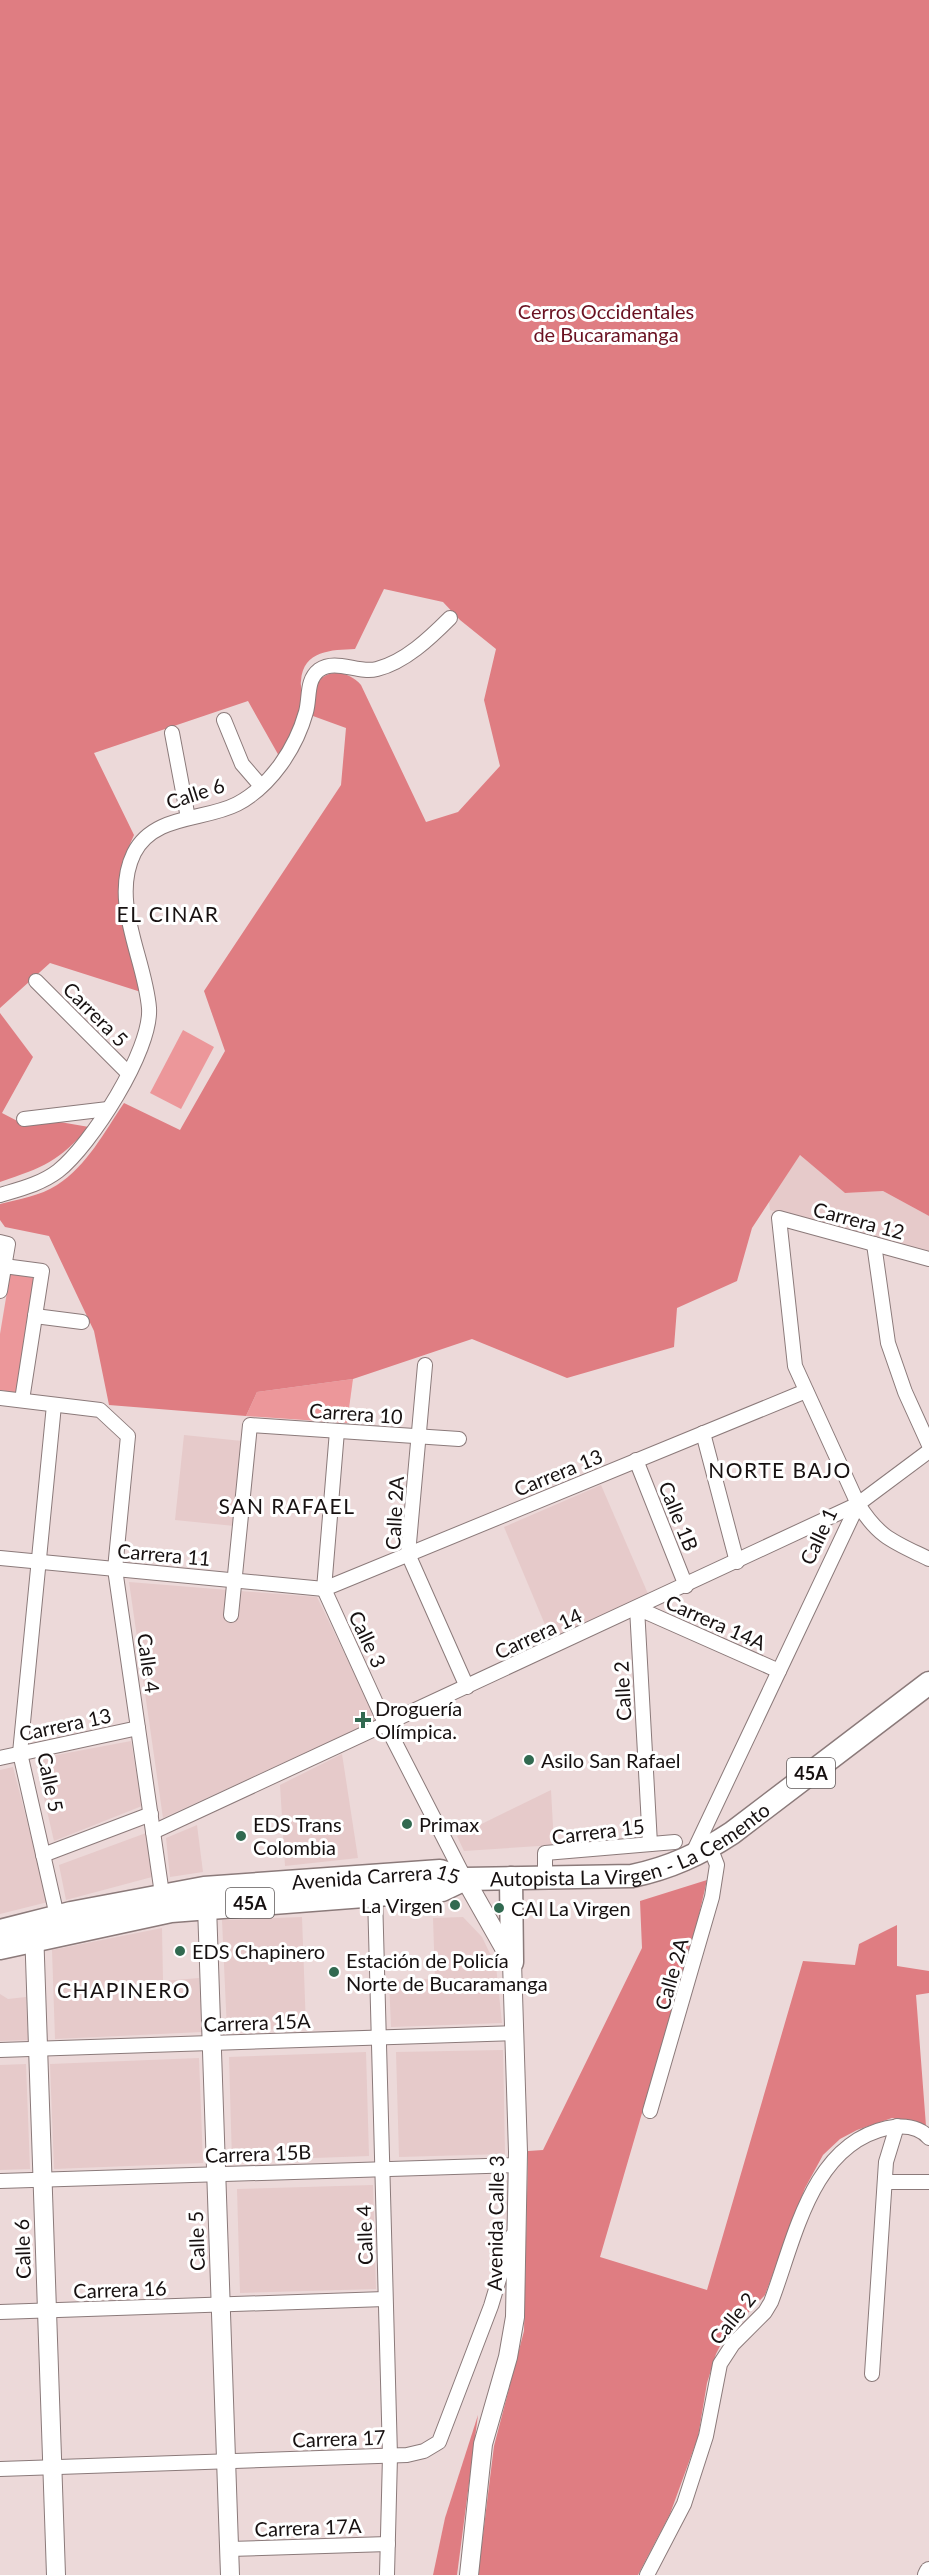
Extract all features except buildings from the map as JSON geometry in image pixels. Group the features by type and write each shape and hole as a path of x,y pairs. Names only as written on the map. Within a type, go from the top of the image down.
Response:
{"main road":[{"name":"Autopista La Virgen - La Cemento","path":"465,1879 632,1876 657,1871 683,1850 710,1847 929,1683"},
{"name":"Avenida Carrera 15","path":"0,1948 57,1916 162,1894 222,1886 440,1871 465,1879"},
{"path":"510,1878 512,1962"},
{"name":"Avenida Carrera 15","path":"0,1931 34,1930 207,1906 442,1890 465,1879"}],"street":[{"name":"Calle 6","path":"0,1195 30,1186 57,1172 88,1139 128,1073 146,1034 149,1010 128,910 128,867 140,844 171,822 224,811 261,786 288,754 300,731 308,709 310,684 321,668 332,665 362,670 378,669 426,643 450,618"},
{"path":"224,720 242,764 261,786"},
{"path":"172,733 188,818"},
{"name":"Carrera 5","path":"36,981 128,1073"},
{"path":"24,1119 108,1109"},
{"name":"Carrera 12","path":"779,1218 929,1259"},
{"name":"Calle 1","path":"683,1850 779,1671 858,1504 795,1366 779,1218"},
{"path":"0,1291 4,1266 4,1243"},
{"path":"874,1244 888,1343 905,1392 929,1445"},
{"path":"4,1266 42,1271 22,1400"},
{"path":"35,1316 82,1322"},
{"name":"Calle 2A","path":"425,1365 408,1554 467,1687"},
{"name":"Carrera 13","path":"324,1588 806,1391"},
{"path":"0,1398 54,1405"},
{"name":"Calle 4","path":"54,1405 100,1410 128,1436 115,1569 162,1894"},
{"name":"Calle 5","path":"54,1405 20,1753 57,1916"},
{"name":"Carrera 10","path":"234,1580 250,1425 459,1439"},
{"name":"Calle 3","path":"337,1431 324,1588 386,1725 465,1879"},
{"path":"703,1433 737,1562"},
{"name":"Carrera 14","path":"153,1832 858,1504 929,1451"},
{"name":"Calle 1B","path":"636,1460 686,1586"},
{"path":"858,1504 880,1534 929,1559"},
{"name":"Carrera 11","path":"0,1558 324,1588"},
{"path":"231,1615 234,1580"},
{"name":"Carrera 14A","path":"637,1608 779,1671"},
{"name":"Calle 2","path":"637,1608 650,1844"},
{"name":"Carrera 13","path":"0,1758 138,1728"},
{"path":"43,1855 151,1814"},
{"name":"Carrera 15","path":"545,1877 545,1853 650,1844 683,1850"},
{"name":"Calle 2A","path":"650,2111 712,1897 717,1865 710,1847"},
{"name":"Avenida Calle 3","path":"465,1879 512,1962 518,2165 516,2299 513,2337 483,2444 469,2575"},
{"name":"Calle 4","path":"375,1895 390,2456 387,2575"},
{"name":"Calle 5","path":"207,1906 230,2575"},
{"name":"Calle 6","path":"34,1930 56,2575"},
{"name":"Carrera 15A","path":"0,2050 514,2033"},
{"path":"872,2374 886,2162 897,2126 918,2130 929,2138"},
{"name":"Calle 2","path":"646,2575 679,2516 687,2494 706,2436 720,2364 733,2344 765,2312 771,2302 813,2190 828,2164 842,2150 861,2136 897,2126"},
{"name":"Carrera 15B","path":"0,2181 518,2165"},
{"path":"886,2182 929,2182"},
{"name":"Carrera 17","path":"0,2469 390,2456 424,2451 439,2442 491,2306 517,2219"},
{"name":"Carrera 16","path":"0,2312 386,2299"},
{"name":"Carrera 17A","path":"229,2549 388,2544"}],"shaded area":[{"path":"183,1030 214,1047 181,1109 150,1093"},
{"path":"800,1155 845,1193 883,1191 929,1216 929,1252 770,1210 769,1201"},
{"path":"10,1274 36,1278 17,1393 0,1390 0,1334"},
{"path":"353,1379 347,1423 246,1416 257,1392"},
{"path":"184,1435 242,1441 234,1526 175,1520"},
{"path":"601,1485 649,1596 551,1639 504,1527"},
{"path":"129,1582 317,1597 377,1720 163,1818"},
{"path":"131,1741 142,1806 54,1841 35,1759"},
{"path":"342,1754 358,1858 285,1866 280,1785"},
{"path":"13,1767 48,1902 0,1914 0,1770"},
{"path":"551,1790 554,1845 464,1851 457,1836"},
{"path":"197,1825 203,1872 170,1877 166,1838"},
{"path":"146,1833 152,1877 66,1900 59,1865"},
{"path":"302,1917 306,2028 227,2031 222,1920"},
{"path":"463,1917 482,1937 496,1966 502,2023 391,2027 389,1980 435,1979 433,1918"},
{"path":"162,1928 163,1981 199,1978 202,2032 55,2039 52,1950"},
{"path":"0,1994 8,1999 26,1997 28,2040 0,2041"},
{"path":"503,2050 505,2154 399,2157 396,2052"},
{"path":"366,2052 369,2156 232,2161 229,2057"},
{"path":"199,2058 203,2163 54,2169 50,2064"},
{"path":"26,2064 30,2169 0,2170 0,2065"},
{"path":"373,2185 376,2289 240,2293 237,2189"}],"green space":[{"name":"Cerros Occidentales de Bucaramanga","path":"0,0 929,0 929,1216 883,1191 845,1193 800,1155 752,1228 737,1281 677,1308 674,1347 567,1378 472,1339 353,1379 257,1392 246,1416 109,1405 94,1331 49,1236 5,1227 0,1220 0,1204 44,1192 68,1177 95,1147 124,1103 180,1130 225,1051 204,991 341,785 346,728 313,716 314,691 317,683 328,674 335,673 349,676 361,685 426,822 458,812 500,766 484,700 496,649 460,620 443,602 384,589 355,649 328,651 307,663 301,681 303,700 300,715 279,756 248,701 94,753 134,835 123,860 120,899 141,992 50,963 0,1008"},
{"path":"0,1013 33,1057 2,1113 27,1126 60,1122 89,1127 59,1156 28,1172 0,1182"},
{"path":"707,1880 696,1928 600,2257 707,2290 803,1961 855,1965 859,1944 897,1925 897,1966 929,1971 929,1993 916,1995 926,2126 892,2118 857,2130 840,2139 823,2155 805,2188 765,2295 724,2338 716,2354 707,2383 698,2437 670,2514 638,2575 478,2575 494,2446 524,2331 528,2151 543,2150 642,1948 640,1901"},
{"path":"478,2415 457,2575 433,2575 445,2518"}],"place":[{"name":"Droguería Olímpica.","path":"363,1720"},
{"name":"Asilo San Rafael","path":"529,1760"},
{"name":"Primax","path":"407,1824"},
{"name":"EDS Trans Colombia","path":"241,1836"},
{"name":"La Virgen","path":"455,1905"},
{"name":"CAI La Virgen","path":"499,1908"},
{"name":"EDS Chapinero","path":"180,1951"},
{"name":"Estación de Policía Norte de Bucaramanga","path":"334,1972"}],"district":[{"name":"EL CINAR","path":"168,913"},
{"name":"NORTE BAJO","path":"780,1469"},
{"name":"SAN RAFAEL","path":"287,1505"},
{"name":"CHAPINERO","path":"124,1989"}]}
